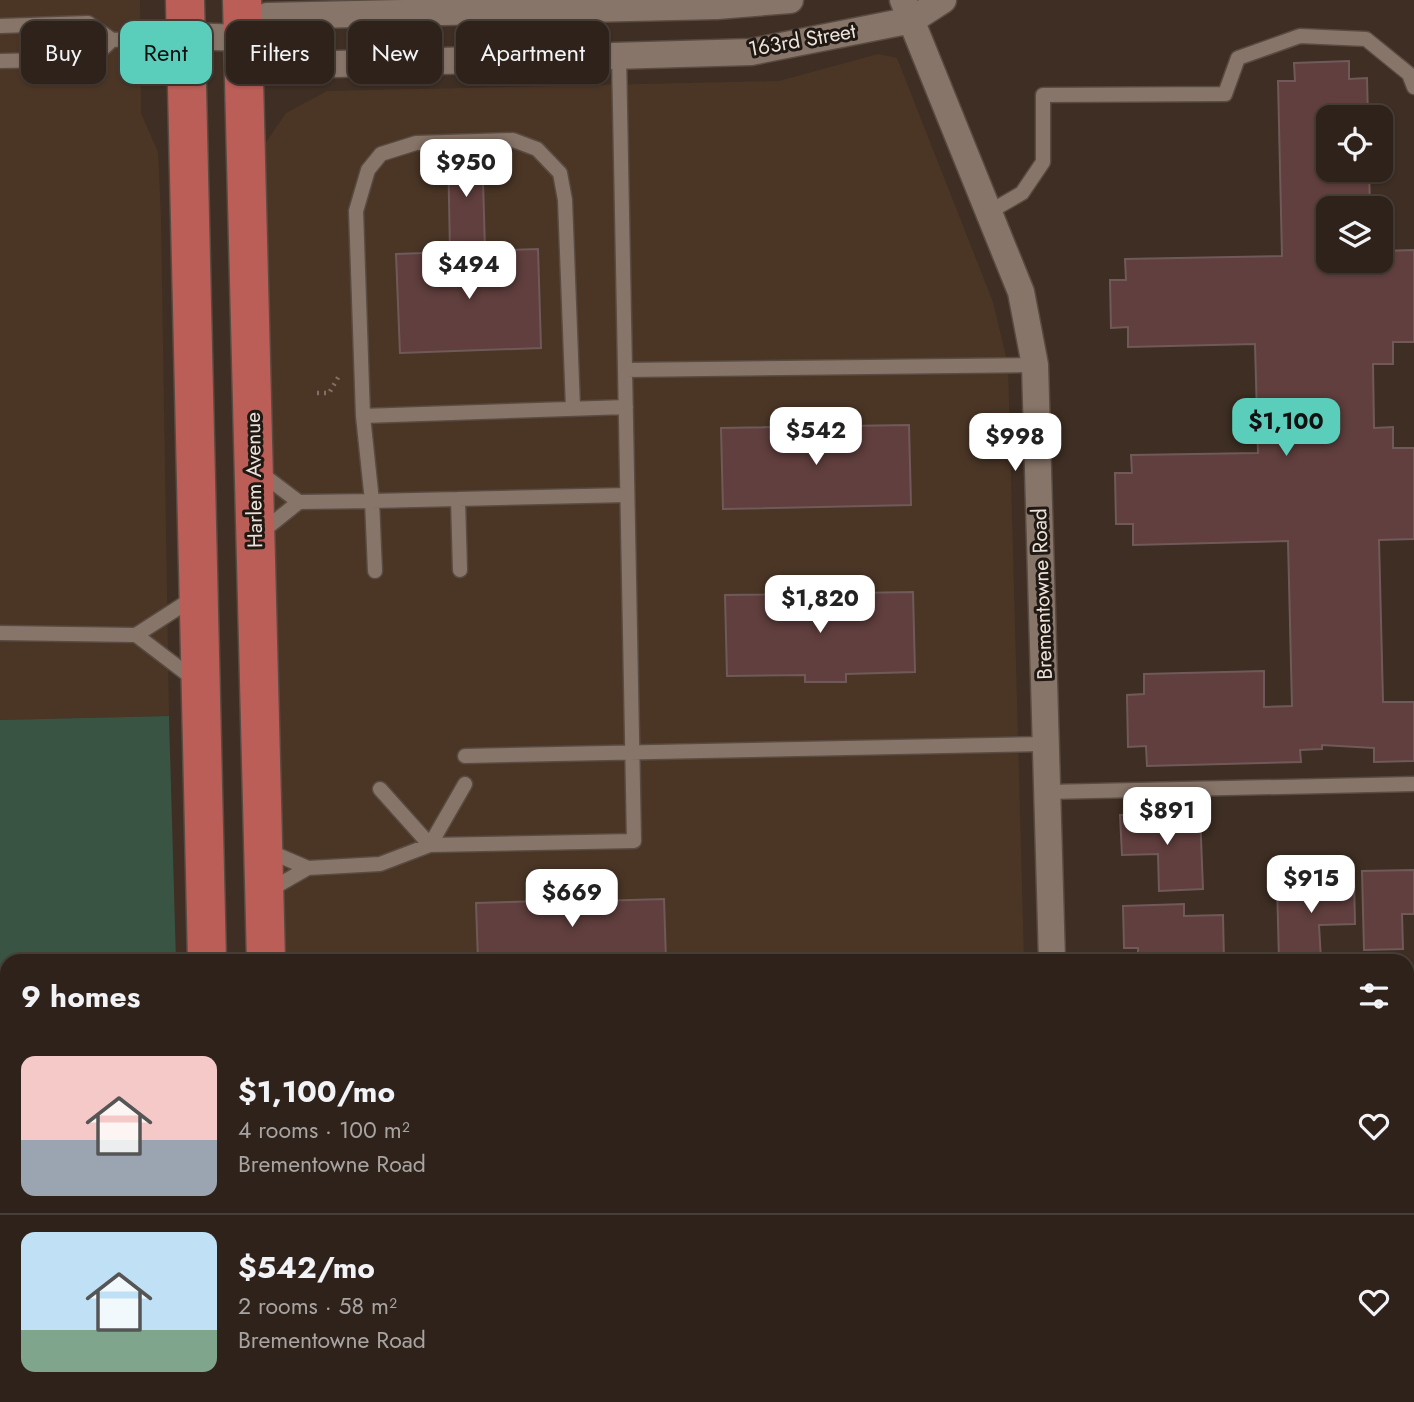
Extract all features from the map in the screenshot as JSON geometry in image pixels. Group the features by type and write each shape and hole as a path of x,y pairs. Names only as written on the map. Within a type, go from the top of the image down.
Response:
{"main road":[{"name":"Harlem Avenue","path":"242,0 243,21"},
{"path":"186,18 207,954"},
{"name":"Harlem Avenue","path":"244,84 266,954"}],"street":[{"name":"163rd Street","path":"262,21 267,16 717,6 790,0"},
{"path":"907,10 943,0"},
{"name":"163rd Street","path":"609,55 751,51 907,10"},
{"name":"Brementowne Road","path":"907,10 1021,292 1035,365 1052,954"},
{"path":"186,18 226,32"},
{"name":"163rd Street","path":"334,64 456,60"}],"lane":[{"path":"586,8 587,21"},
{"path":"0,61 92,60 112,40 186,18"},
{"path":"0,26 88,23 112,40"},
{"path":"989,212 1022,193 1043,162 1043,95 1225,94 1238,58 1300,36 1366,39 1409,74 1414,88"},
{"path":"263,849 308,868 380,864 430,845 634,841 619,55"},
{"path":"375,571 372,501 363,416 356,211 368,170 381,154 416,143 513,140 537,149 560,173 565,200 573,408"},
{"path":"625,370 1035,365"},
{"path":"363,416 626,407"},
{"path":"254,468 299,502"},
{"path":"255,537 299,502 627,495"},
{"path":"458,499 460,570"},
{"path":"0,633 136,635 199,594"},
{"path":"136,635 201,685"},
{"path":"465,756 1046,744"},
{"path":"430,845 465,784"},
{"path":"1048,792 1414,784"},
{"path":"380,789 430,845"},
{"path":"264,893 308,868"}],"path":[{"path":"317,393 329,393 345,367"}],"shaded area":[{"path":"0,0 140,0 140,21 120,21 120,84 141,84 141,113 158,152 169,716 0,720"},
{"path":"878,54 897,58 993,302 1008,365 1024,954 283,954 264,145 286,113 327,91 779,81"}],"green space":[{"path":"169,716 176,954 0,954 0,720"}],"building":[{"path":"1349,61 1349,79 1367,78 1368,105 1316,105 1316,182 1369,182 1370,196 1316,196 1316,273 1393,273 1393,251 1414,250 1414,342 1393,342 1393,364 1373,364 1374,428 1393,427 1393,448 1414,448 1414,539 1379,540 1383,702 1414,702 1414,761 1374,762 1374,748 1322,745 1322,749 1300,750 1301,762 1147,766 1146,746 1128,747 1127,695 1144,694 1144,674 1264,671 1264,707 1292,706 1288,541 1133,545 1133,524 1116,524 1115,473 1132,473 1131,455 1258,453 1255,344 1128,347 1128,327 1111,328 1110,280 1126,280 1125,259 1282,256 1278,81 1295,81 1294,63"},
{"path":"482,147 485,250 450,251 448,149"},
{"path":"538,249 541,348 400,353 396,254"},
{"path":"909,425 911,505 723,509 721,428"},
{"path":"913,592 915,672 846,674 846,682 805,682 805,675 727,676 725,595"},
{"path":"1200,813 1203,889 1159,891 1158,854 1122,855 1120,815"},
{"path":"1414,870 1414,914 1402,914 1403,949 1364,950 1362,871"},
{"path":"1354,880 1355,924 1319,925 1321,954 1279,954 1277,883"},
{"path":"595,887 596,901 664,899 666,954 478,954 476,903 546,901 545,888"},
{"path":"1184,904 1184,916 1223,915 1224,954 1138,954 1138,948 1124,948 1123,906"}]}
